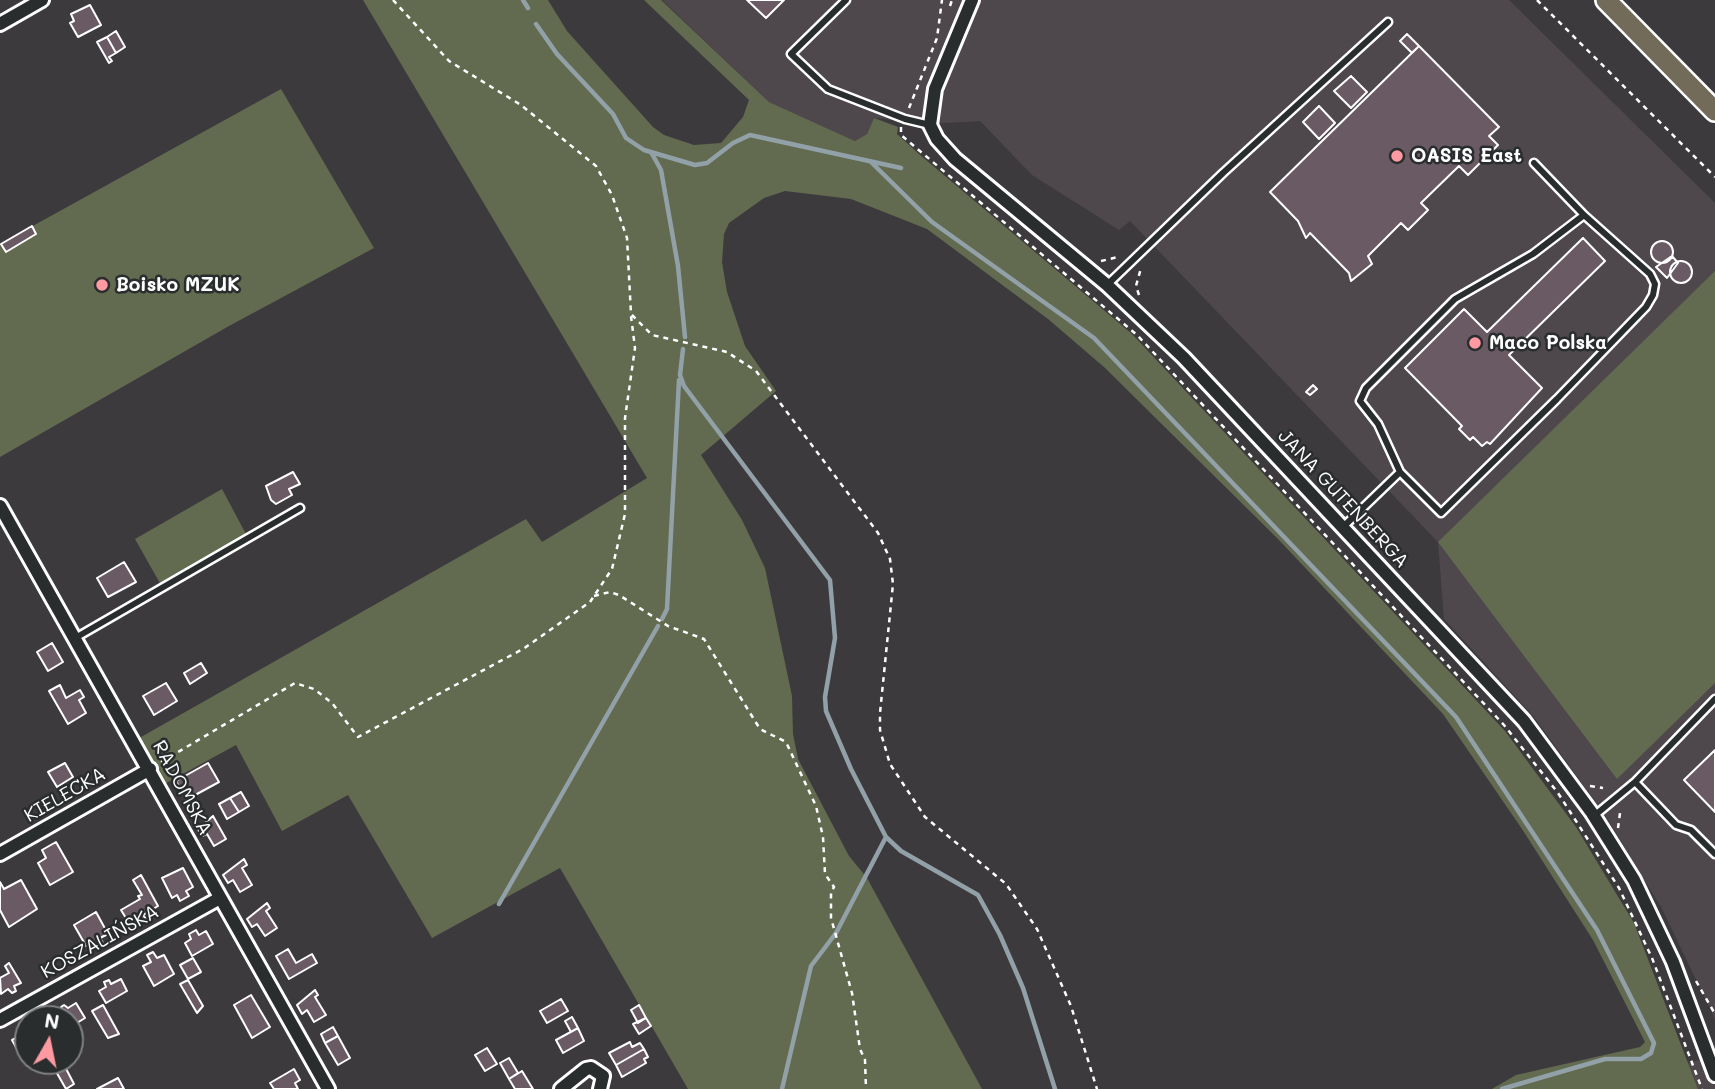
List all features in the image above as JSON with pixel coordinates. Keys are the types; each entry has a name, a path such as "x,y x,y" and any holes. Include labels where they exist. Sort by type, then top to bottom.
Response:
{"main road":[{"path":"1606,0 1715,111"}],"street":[{"path":"0,24 42,0"},
{"path":"930,125 935,89 972,0"},
{"name":"JANA GUTENBERGA","path":"930,125 937,139 955,159 1107,285 1184,358 1524,721 1594,816 1648,909 1710,1049 1715,1075"},
{"name":"RADOMSKA","path":"0,506 77,637 219,898 328,1089"},
{"name":"KIELECKA","path":"0,854 150,769"},
{"name":"KOSZALIŃSKA","path":"0,1020 219,898"},
{"path":"561,1089 591,1068 603,1076 600,1089"}],"lane":[{"path":"846,0 790,54 828,89 905,119 930,125"},
{"path":"1107,285 1223,173 1388,22"},
{"path":"1534,163 1584,215 1650,274 1655,284 1646,307 1441,513 1400,472 1378,424 1360,401 1366,388 1455,299 1533,254 1584,215"},
{"path":"1342,528 1400,472"},
{"path":"77,637 300,508"},
{"path":"1594,816 1634,782 1715,699"},
{"path":"1634,782 1675,825 1691,830 1715,854"}],"path":[{"path":"150,769 295,683 314,690 332,704 358,737 523,649 594,596 612,569 625,514 625,418 635,348 627,238 612,195 596,166 521,105 449,61 393,0"},
{"path":"942,0 937,38 901,135 1137,335 1504,725 1558,793 1619,888 1652,958 1702,1089"},
{"path":"950,6 952,0"},
{"path":"1537,0 1715,177"},
{"path":"1140,298 1136,286 1145,263"},
{"path":"631,314 652,335 727,352 756,371 878,533 890,559 894,584 880,713 880,730 890,764 925,817 1006,884 1037,929 1080,1030 1097,1089"},
{"path":"594,596 610,592 619,595 668,626 704,639 760,729 786,742 816,806 823,837 825,874 834,887 831,892 831,918 852,993 860,1049 865,1060 866,1089"},
{"path":"1701,991 1715,1014"}],"shaded area":[{"path":"662,0 1509,0 1715,203 1715,1019 1661,907 1605,815 1534,717 1444,619 1438,542 1130,221 1119,230 1032,175 980,121 926,124 874,118 867,134 855,141 769,102"},
{"path":"1715,1056 1715,1089 1698,1089 1688,1063"}],"green space":[{"path":"363,0 548,0 567,31 653,127 664,135 694,145 721,143 743,117 749,100 644,0 661,0 769,102 855,141 867,134 874,118 898,127 897,134 919,154 1132,334 1505,731 1576,827 1634,923 1698,1089 1492,1089 1516,1075 1640,1047 1645,1042 1593,940 1522,829 1443,714 1278,539 1104,367 1048,319 927,229 851,199 785,191 764,198 729,223 724,234 722,262 727,292 745,346 776,391 701,455 742,520 765,568 792,696 793,734 798,759 849,856 867,878 982,1089 688,1089 560,868 432,938 348,795 282,831 236,745 159,787 134,741 526,519 542,542 647,478"},
{"path":"281,89 374,248 229,326 0,457 0,244"},
{"path":"1715,271 1715,683 1617,779 1438,542"},
{"path":"222,489 247,536 161,585 135,539"}],"building":[{"path":"747,0 784,0 766,18"},
{"path":"90,5 101,25 78,37 70,23 74,21 71,14"},
{"path":"116,31 125,47 116,53 107,37"},
{"path":"1407,34 1419,46 1412,53 1400,41"},
{"path":"107,37 116,53 109,57 112,61 109,63 97,42"},
{"name":"OASIS East","path":"1419,46 1499,127 1489,136 1498,145 1468,175 1459,166 1421,203 1428,210 1408,230 1401,223 1368,256 1372,264 1351,281 1349,273 1310,233 1306,238 1298,221 1270,192"},
{"path":"1351,76 1367,92 1351,108 1334,91"},
{"path":"1319,106 1335,123 1319,139 1303,122"},
{"path":"32,226 36,234 6,252 1,244"},
{"name":"Maco Polska","path":"1583,238 1605,261 1509,355 1542,388 1490,444 1487,442 1482,446 1473,437 1470,440 1459,429 1462,426 1405,368 1464,309 1487,332"},
{"path":"1662,241 1672,248 1673,252 1666,262 1662,263 1652,256 1651,252 1658,242"},
{"path":"1672,256 1678,263 1667,278 1656,267"},
{"path":"1681,261 1691,268 1692,272 1685,282 1681,283 1671,276 1670,272 1677,262"},
{"path":"1313,385 1317,389 1310,395 1306,392"},
{"path":"293,472 300,484 289,489 292,495 276,504 271,500 266,486"},
{"path":"124,562 136,582 108,597 97,578"},
{"path":"52,643 63,662 48,671 37,652"},
{"path":"201,663 207,673 190,684 184,673"},
{"path":"166,683 177,701 154,715 143,696"},
{"path":"60,685 66,698 80,690 84,697 79,700 86,713 68,724 49,691"},
{"path":"1715,750 1715,812 1684,780"},
{"path":"65,763 73,777 57,787 48,772"},
{"path":"208,763 219,782 186,800 176,781"},
{"path":"241,792 249,806 239,812 230,798"},
{"path":"230,798 239,812 227,819 219,804"},
{"path":"213,816 226,839 214,846 207,834 202,836 198,829"},
{"path":"56,842 73,872 50,885 38,863 46,858 42,850"},
{"path":"244,859 247,865 242,868 252,885 240,892 233,880 228,883 223,875"},
{"path":"183,868 193,887 186,891 189,896 180,901 177,895 172,898 162,878"},
{"path":"141,875 158,906 143,915 146,919 139,924 136,919 129,923 121,910 140,899 138,896 142,895 133,880"},
{"path":"21,880 37,909 9,927 0,910 0,882 4,889"},
{"path":"267,903 270,908 266,911 277,928 265,936 257,924 252,927 247,919"},
{"path":"96,912 108,934 100,938 103,943 96,948 93,942 86,946 74,925"},
{"path":"196,930 199,935 206,931 213,944 192,956 185,943 191,939 189,934"},
{"path":"288,949 296,963 312,954 317,963 289,979 276,956"},
{"path":"153,952 157,958 164,955 174,974 154,986 143,966 151,962 147,955"},
{"path":"193,958 201,972 188,979 180,965"},
{"path":"9,963 21,983 14,986 16,991 12,993 8,989 1,994 0,978 9,973 5,966"},
{"path":"121,979 127,991 106,1003 99,991 106,987 104,982 109,980 111,984"},
{"path":"188,980 203,1006 197,1013 180,984"},
{"path":"315,990 318,995 315,997 326,1015 314,1022 307,1010 302,1014 297,1005"},
{"path":"251,995 270,1027 252,1038 234,1005"},
{"path":"561,999 568,1011 547,1023 540,1011"},
{"path":"103,1005 119,1034 108,1038 92,1011"},
{"path":"639,1005 646,1018 638,1023 631,1010"},
{"path":"572,1017 578,1028 571,1032 565,1021"},
{"path":"646,1018 651,1026 639,1034 633,1024"},
{"path":"333,1027 338,1036 325,1043 321,1034"},
{"path":"578,1028 584,1041 563,1053 556,1040"},
{"path":"338,1036 350,1058 338,1065 325,1043"},
{"path":"630,1042 632,1047 640,1043 644,1049 616,1065 609,1053"},
{"path":"487,1048 497,1064 485,1071 475,1055"},
{"path":"644,1049 648,1057 644,1059 646,1063 622,1077 616,1065"},
{"path":"509,1058 518,1073 509,1079 500,1063"},
{"path":"294,1069 300,1080 295,1083 298,1089 274,1089 270,1083"},
{"path":"522,1071 533,1089 515,1089 509,1079"},
{"path":"58,1075 69,1075 74,1084 66,1089"},
{"path":"118,1078 124,1089 97,1089"}],"waterway":[{"path":"523,0 528,8"},
{"path":"536,24 557,54 613,114 626,138 644,150 695,165 707,163 733,143 750,135 901,168"},
{"path":"651,152 661,170 678,266 685,337"},
{"path":"871,162 932,222 1094,338 1456,717 1597,930 1654,1043 1651,1053 1641,1059 1605,1059 1502,1089"},
{"path":"683,349 680,375 684,386 830,580 835,638 825,697 826,711 851,769 886,837 836,933 811,966 782,1089"},
{"path":"662,619 667,609 679,380"},
{"path":"499,904 658,626"},
{"path":"886,837 901,851 978,895 1000,935 1023,988 1055,1089"}],"place":[{"name":"OASIS East","path":"1397,156"},
{"name":"Boisko MZUK","path":"102,285"},
{"name":"Maco Polska","path":"1475,343"}]}
